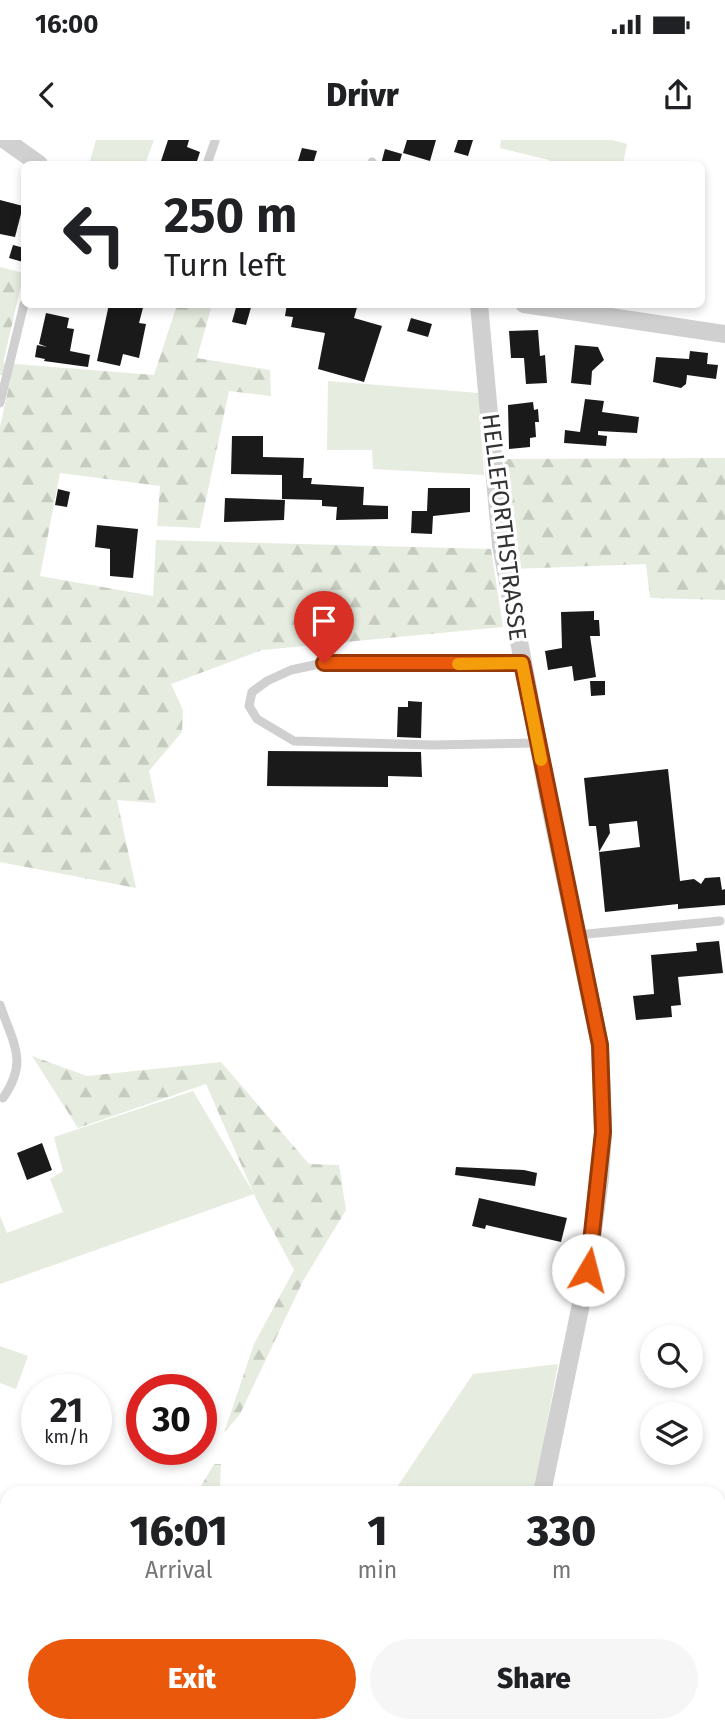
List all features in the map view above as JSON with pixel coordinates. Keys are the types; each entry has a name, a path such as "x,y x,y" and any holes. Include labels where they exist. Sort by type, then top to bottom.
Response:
{"street":[{"path":"5,140 35,161"},
{"name":"HELLEFORTHSTRASSE","path":"479,308 501,545 537,743 600,1045 602,1155 587,1275 543,1486"},
{"path":"551,308 725,334"}],"lane":[{"path":"208,161 215,141"},
{"path":"0,403 23,308"},
{"path":"522,663 324,663 291,670 267,681 252,692 249,706 257,719 294,741 433,745 537,743"},
{"path":"577,934 720,921"},
{"path":"0,1004 19,1061 16,1080 3,1098"}],"green space":[{"path":"96,140 154,140 146,161 90,161"},
{"path":"501,140 612,140 627,144 624,161 549,161 500,148"},
{"path":"0,267 21,272 21,286 3,363 154,375 176,308 211,308 197,358 270,370 271,396 229,391 200,528 157,526 160,486 60,473 40,576 153,596 156,540 491,549 503,627 262,650 171,684 183,710 182,732 149,771 156,803 117,800 136,888 0,862 0,427 11,377 0,375"},
{"path":"328,381 479,393 484,475 373,469 372,450 327,450"},
{"path":"725,458 725,600 650,598 646,564 513,569 504,459"},
{"path":"32,1056 87,1076 221,1062 309,1164 339,1165 346,1210 303,1281 240,1414 224,1433 254,1344 294,1270 257,1201 206,1084 78,1128"},
{"path":"193,1091 254,1194 0,1284 0,1216 7,1233 63,1212 50,1179 63,1171 54,1137"},
{"path":"0,1346 28,1356 16,1389 0,1383"},
{"path":"558,1364 535,1486 398,1486 473,1374"},
{"path":"217,1464 221,1464 220,1486 201,1486 213,1465"}],"building":[{"path":"168,140 189,140 187,147 200,152 197,161 161,161"},
{"path":"407,140 436,140 430,161 403,153"},
{"path":"458,140 473,140 468,156 454,152"},
{"path":"302,148 317,151 314,161 298,161"},
{"path":"385,149 402,154 400,161 382,161"},
{"path":"0,200 21,205 15,237 0,234"},
{"path":"13,245 21,247 21,261 9,258"},
{"path":"108,308 143,308 139,323 146,324 139,358 123,354 120,366 97,361"},
{"path":"236,308 251,308 246,325 232,322"},
{"path":"286,308 357,308 354,318 382,326 364,382 318,369 325,333 291,327 293,317 285,316"},
{"path":"46,313 69,318 67,328 74,329 70,351 90,355 88,367 44,361 45,359 35,357 37,345 47,347 39,344"},
{"path":"411,318 432,324 428,337 407,331"},
{"path":"538,330 540,356 545,355 547,383 526,384 524,358 511,358 509,331"},
{"path":"575,345 598,347 604,360 592,371 591,385 571,383"},
{"path":"690,351 708,353 707,364 718,365 716,379 687,375 686,384 681,388 653,382 656,357 689,359"},
{"path":"585,399 604,401 602,412 639,417 637,433 598,431 598,435 607,436 606,446 564,443 565,430 580,432"},
{"path":"533,402 534,410 538,409 536,437 530,438 530,447 509,449 508,405"},
{"path":"232,436 263,436 263,457 304,458 303,478 312,478 311,484 364,487 363,505 388,506 388,519 336,520 337,507 322,506 322,500 282,499 282,475 231,474"},
{"path":"428,488 470,488 470,512 433,516 432,534 411,533 412,511 427,511"},
{"path":"58,489 70,492 67,507 55,505"},
{"path":"225,498 285,500 284,520 224,522"},
{"path":"97,525 138,529 133,578 110,576 110,549 95,547"},
{"path":"594,611 594,620 599,620 600,636 590,636 596,677 574,681 572,666 548,670 545,651 562,648 561,612"},
{"path":"590,681 605,681 605,695 591,696"},
{"path":"408,701 422,702 421,738 397,737 398,707 408,707"},
{"path":"268,751 421,752 422,777 388,776 388,787 267,786"},
{"path":"668,769 680,881 694,879 701,884 705,878 720,877 722,890 725,889 725,905 678,909 678,904 605,912 596,826 589,826 584,778","holes":["637,821 640,847 599,852 610,833 609,824"]},
{"path":"719,941 723,973 678,977 681,1005 671,1006 672,1017 636,1020 633,996 654,994 651,955 697,951 696,943"},
{"path":"42,1143 52,1170 27,1180 17,1153"},
{"path":"456,1167 537,1173 535,1186 455,1175"},
{"path":"479,1198 567,1218 561,1242 486,1225 485,1229 472,1226"}],"slow traffic":[{"path":"458,664 522,663 541,760"}],"route":[{"path":"324,663 522,663 600,1045 603,1132 588,1270"}]}
